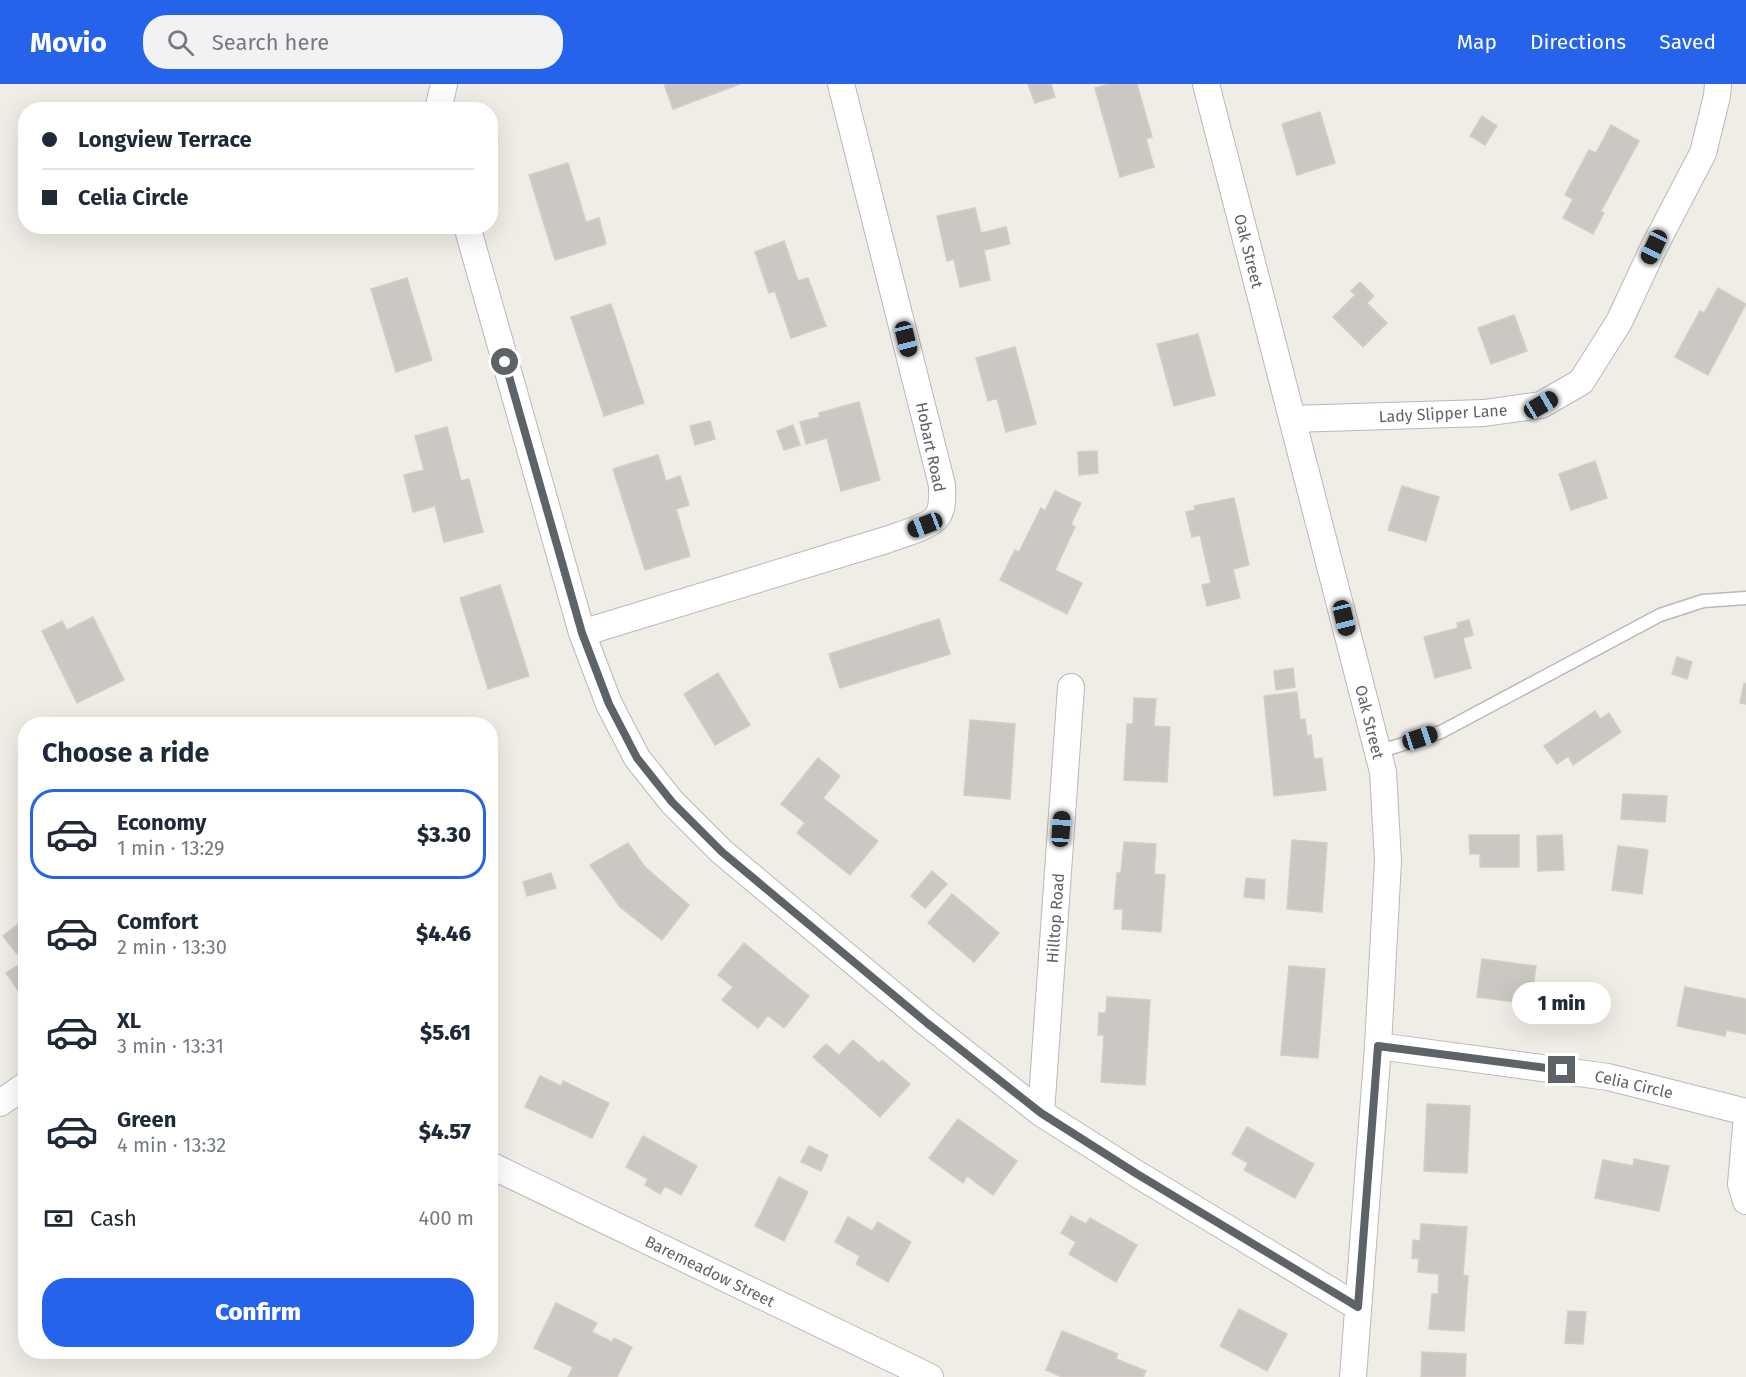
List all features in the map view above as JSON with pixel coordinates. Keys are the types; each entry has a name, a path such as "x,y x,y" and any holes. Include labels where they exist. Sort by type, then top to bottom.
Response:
{"street":[{"path":"440,102 444,84"},
{"name":"Hobart Road","path":"582,633 886,540 925,525 936,518 942,503 942,485 841,84"},
{"name":"Oak Street","path":"1206,84 1383,772 1388,861 1378,1046 1353,1377"},
{"name":"Lady Slipper Lane","path":"1292,418 1484,413 1541,405 1581,381 1619,322 1654,247 1703,153 1718,84"},
{"path":"469,234 582,633 609,704 637,758 672,802 722,852 927,1023 1041,1113 1137,1174 1358,1307"},
{"name":"Hilltop Road","path":"1041,1113 1071,687"},
{"name":"Celia Circle","path":"1378,1046 1608,1077 1746,1112"},
{"path":"0,1103 18,1091"},
{"path":"1746,1126 1741,1184 1746,1201"},
{"name":"Baremeadow Street","path":"498,1169 930,1377"}],"lane":[{"path":"1378,752 1441,732 1660,615 1702,601 1746,598"}],"building":[{"path":"664,84 740,84 673,109"},
{"path":"1028,84 1051,84 1055,97 1035,103"},
{"path":"1109,84 1137,84 1152,137 1146,139 1154,167 1120,177 1095,88"},
{"path":"1320,112 1335,163 1297,175 1282,124"},
{"path":"1482,116 1497,126 1485,145 1470,136"},
{"path":"1611,125 1639,141 1601,211 1604,213 1593,234 1563,218 1573,199 1565,195 1589,150 1596,153"},
{"path":"568,163 586,222 599,218 606,244 555,260 529,175"},
{"path":"975,208 981,233 1006,227 1010,244 984,250 990,280 960,287 954,259 947,261 937,216"},
{"path":"784,241 798,281 808,278 826,326 791,338 775,291 769,293 755,252"},
{"path":"407,278 432,360 396,372 371,289"},
{"path":"1360,282 1374,296 1367,303 1387,323 1363,347 1333,317 1355,295 1351,291"},
{"path":"1718,288 1746,304 1708,375 1675,357 1700,311 1704,313"},
{"path":"611,304 644,403 604,416 571,317"},
{"path":"1514,315 1527,351 1491,364 1478,328"},
{"path":"1198,334 1215,395 1174,406 1157,344"},
{"path":"1015,347 1036,424 1006,432 997,398 988,401 976,358"},
{"path":"859,402 880,480 841,491 827,438 806,444 800,422 820,417 819,413"},
{"path":"710,421 715,439 695,445 690,426"},
{"path":"793,425 800,445 784,450 777,431"},
{"path":"447,427 461,481 469,479 483,532 444,542 435,506 413,512 404,475 424,470 415,436"},
{"path":"1097,451 1098,473 1079,475 1078,452"},
{"path":"658,455 666,481 680,476 689,505 676,509 690,556 645,570 613,469"},
{"path":"1595,461 1607,498 1571,510 1559,474"},
{"path":"1402,486 1439,497 1426,541 1388,530"},
{"path":"1055,491 1081,503 1071,524 1075,527 1055,570 1082,583 1067,614 1000,580 1015,550 1019,552 1041,508 1045,511"},
{"path":"1234,498 1249,565 1233,569 1240,598 1207,606 1202,585 1211,583 1200,535 1192,537 1186,512 1195,510 1194,506"},
{"path":"500,585 529,676 488,689 460,598"},
{"path":"93,617 124,680 77,703 42,631 62,621 67,630"},
{"path":"939,619 950,654 840,688 829,654"},
{"path":"1469,620 1473,635 1463,638 1471,668 1435,678 1424,637 1458,628 1457,623"},
{"path":"1677,657 1692,662 1687,679 1672,674"},
{"path":"1293,668 1295,687 1276,690 1274,671"},
{"path":"718,673 750,725 715,745 684,694"},
{"path":"1744,683 1746,684 1746,704 1740,703"},
{"path":"1297,692 1300,720 1305,719 1307,736 1311,735 1314,759 1322,758 1326,790 1274,796 1264,696"},
{"path":"1134,698 1156,699 1154,726 1170,727 1167,782 1124,780 1127,724 1133,724"},
{"path":"1595,711 1600,719 1609,713 1621,732 1573,765 1568,756 1557,764 1544,746"},
{"path":"970,720 1015,724 1010,799 964,795"},
{"path":"818,758 840,776 823,798 878,841 850,875 797,833 805,823 781,804"},
{"path":"1623,794 1667,796 1665,822 1621,819"},
{"path":"1469,835 1519,835 1519,867 1480,867 1480,854 1470,854"},
{"path":"1562,835 1564,870 1538,871 1537,836"},
{"path":"1292,840 1327,843 1322,912 1287,909"},
{"path":"1124,842 1156,844 1154,874 1165,875 1161,932 1122,929 1123,909 1114,909 1117,873 1121,873"},
{"path":"628,843 645,867 689,905 662,940 620,907 590,865"},
{"path":"1618,846 1648,850 1642,894 1612,890"},
{"path":"932,871 947,884 925,908 911,896"},
{"path":"551,873 556,888 527,896 523,882"},
{"path":"1246,878 1265,880 1264,899 1244,897"},
{"path":"952,894 999,933 974,962 928,923"},
{"path":"18,924 18,953 17,954 3,936"},
{"path":"744,943 809,996 784,1028 768,1015 758,1028 722,1000 733,987 718,975"},
{"path":"1482,959 1536,966 1531,1004 1477,997"},
{"path":"18,965 18,990 6,973"},
{"path":"1289,966 1325,969 1318,1058 1281,1055"},
{"path":"1685,987 1746,999 1746,1034 1726,1030 1725,1036 1677,1026"},
{"path":"1107,997 1150,1000 1145,1085 1101,1082 1104,1035 1098,1035 1099,1013 1106,1013"},
{"path":"853,1040 879,1063 882,1060 910,1084 880,1117 813,1057 826,1044 839,1055"},
{"path":"540,1076 561,1086 563,1081 609,1103 592,1138 525,1107"},
{"path":"1427,1104 1470,1106 1467,1173 1424,1171"},
{"path":"958,1119 1017,1161 993,1195 967,1176 963,1183 929,1158"},
{"path":"1247,1127 1314,1164 1295,1198 1244,1170 1248,1163 1232,1154"},
{"path":"643,1136 697,1166 681,1195 665,1186 660,1194 645,1185 648,1179 626,1167"},
{"path":"809,1146 828,1155 821,1171 801,1162"},
{"path":"1634,1159 1669,1166 1659,1211 1595,1198 1603,1160 1633,1166"},
{"path":"779,1177 808,1192 784,1241 755,1226"},
{"path":"1071,1216 1086,1224 1090,1218 1137,1245 1116,1282 1069,1254 1076,1242 1061,1233"},
{"path":"848,1217 872,1231 878,1222 911,1242 888,1282 856,1264 860,1256 835,1242"},
{"path":"1421,1224 1467,1227 1463,1275 1468,1276 1464,1331 1429,1329 1432,1294 1438,1294 1439,1274 1418,1272 1419,1259 1412,1258 1413,1240 1420,1241"},
{"path":"556,1303 597,1323 592,1332 612,1342 614,1338 632,1347 617,1377 568,1377 573,1367 534,1348"},
{"path":"1239,1309 1287,1334 1267,1371 1220,1346"},
{"path":"1568,1311 1586,1312 1583,1344 1565,1343"},
{"path":"1062,1331 1118,1354 1116,1359 1146,1371 1143,1377 1062,1377 1046,1370"},
{"path":"1422,1352 1466,1354 1465,1377 1421,1377"}],"route":[{"path":"505,362 582,633 609,704 637,758 672,802 722,852 927,1023 1041,1113 1137,1174 1358,1307 1378,1046 1562,1070"}]}
